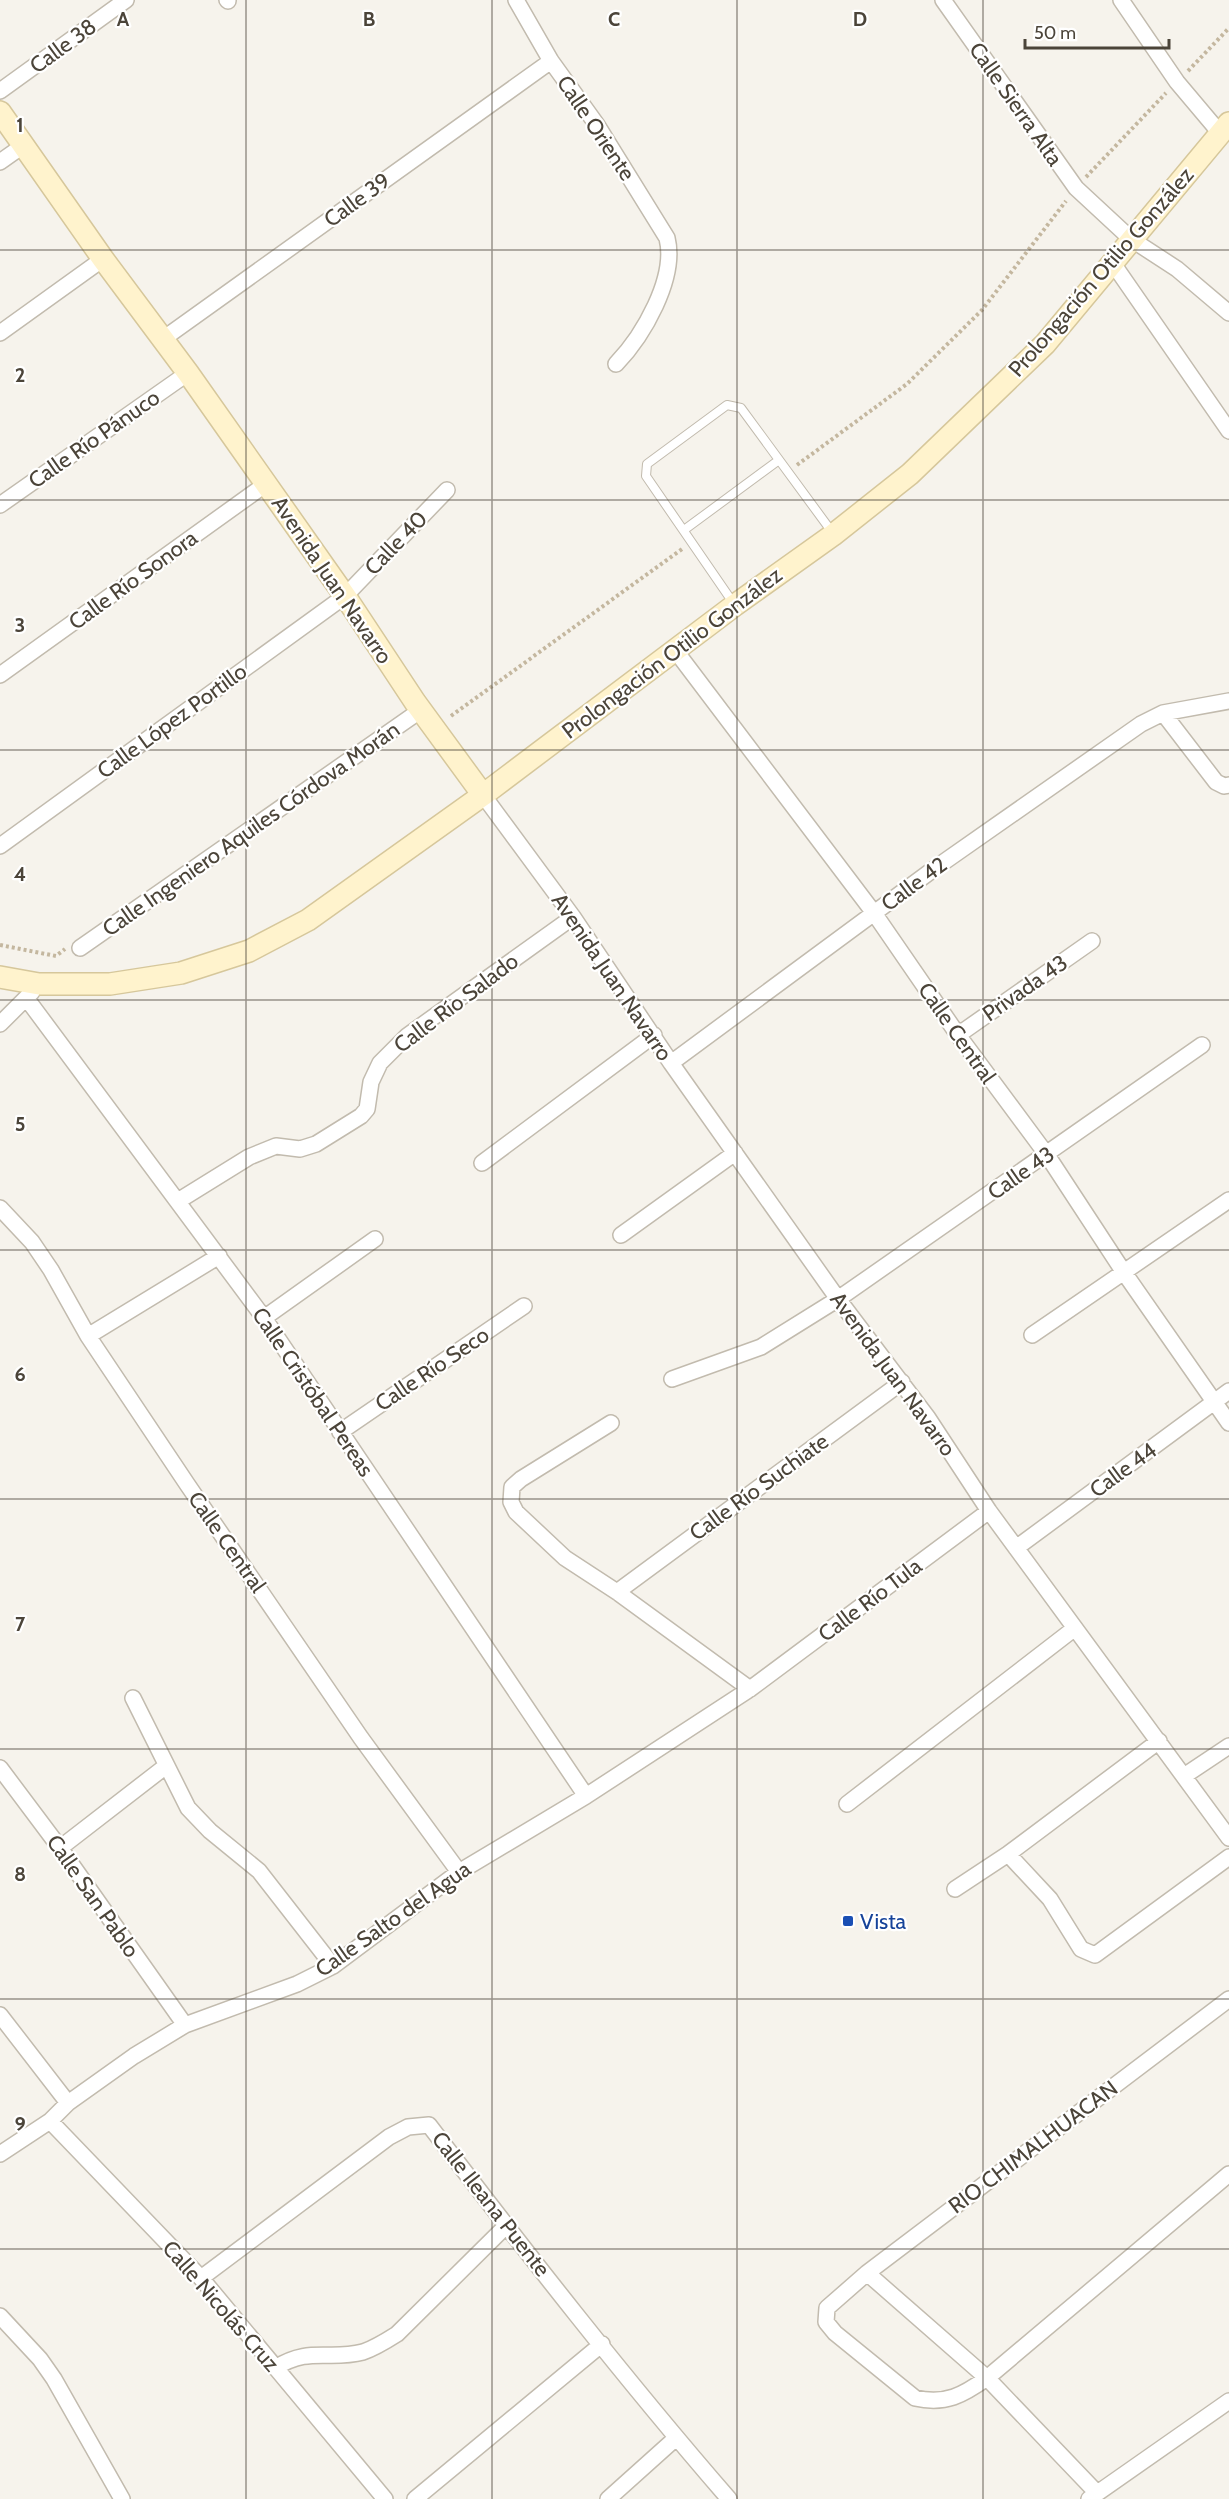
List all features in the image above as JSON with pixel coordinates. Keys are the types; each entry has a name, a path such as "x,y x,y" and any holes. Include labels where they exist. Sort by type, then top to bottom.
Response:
{"main road":[{"name":"Avenida Juan Navarro","path":"0,112 103,259 188,373 345,596 418,706 483,795"},
{"name":"Prolongación Otilio González","path":"0,977 33,991 110,984 181,973 249,951 308,920 483,795 735,605 833,535 910,474 1045,344 1225,128"}],"street":[{"name":"Calle 38","path":"0,91 126,0"},
{"name":"Calle Oriente","path":"516,0 551,61 597,125 663,228 670,257 646,326 630,350 616,364"},
{"name":"Calle Sierra Alta","path":"943,0 1076,188 1131,239 1177,269 1229,313"},
{"path":"1122,0 1177,82 1225,128"},
{"name":"Calle 39","path":"163,339 551,61"},
{"path":"0,162 24,145"},
{"path":"0,333 103,259"},
{"path":"1112,262 1229,431"},
{"name":"Calle Río Pánuco","path":"0,505 188,373"},
{"name":"Calle Río Sonora","path":"0,675 266,484"},
{"name":"Calle 40","path":"345,596 447,490"},
{"name":"Calle López Portillo","path":"0,846 345,596"},
{"name":"Calle Central","path":"675,650 874,913 958,1035 1047,1155 1123,1272 1229,1423"},
{"path":"1229,701 1163,713 1216,782 1224,786 1229,785"},
{"name":"Calle Ingeniero Aquiles Córdova Morán","path":"77,945 418,706"},
{"name":"Calle 42","path":"671,1063 874,913 1119,739 1163,713"},
{"name":"Avenida Juan Navarro","path":"483,795 573,916 671,1063 838,1299 902,1382 989,1511 1229,1838"},
{"name":"Calle Río Salado","path":"178,1201 249,1157 276,1146 300,1149 316,1144 361,1116 367,1109 371,1082 384,1056 406,1036 573,916"},
{"name":"Privada 43","path":"958,1035 1092,941"},
{"path":"0,1024 33,991"},
{"name":"Calle Cristóbal Pereas","path":"33,991 178,1201 264,1318 586,1796"},
{"path":"482,1163 654,1035"},
{"name":"Calle 43","path":"672,1379 760,1347 838,1299 1202,1045"},
{"path":"621,1235 735,1153"},
{"path":"1032,1335 1229,1200"},
{"name":"Calle Central","path":"0,1208 32,1242 51,1270 88,1336 355,1728 459,1872"},
{"path":"264,1318 375,1239"},
{"path":"88,1336 219,1256"},
{"name":"Calle Río Seco","path":"340,1432 524,1306"},
{"name":"Calle Río Suchiate","path":"617,1592 902,1382"},
{"name":"Calle 44","path":"1016,1548 1229,1391"},
{"path":"611,1423 521,1479 512,1487 510,1496 516,1512 565,1558 617,1592 750,1689"},
{"name":"Calle Río Tula","path":"750,1689 989,1511"},
{"path":"847,1804 1076,1628"},
{"name":"Calle Salto del Agua","path":"0,2154 50,2121 68,2103 134,2056 185,2025 297,1984 333,1966 459,1872 586,1796 750,1689"},
{"path":"133,1698 181,1798 194,1816 258,1871 333,1966"},
{"path":"955,1889 1008,1854 1159,1741"},
{"path":"1184,1776 1229,1746"},
{"path":"60,1848 166,1766"},
{"name":"Calle San Pablo","path":"0,1768 60,1848 185,2025"},
{"path":"1008,1854 1050,1899 1081,1949 1095,1955 1229,1857"},
{"name":"RIO CHIMALHUACAN","path":"987,2378 956,2398 931,2402 915,2398 829,2326 826,2311 839,2296 867,2273 1229,1999"},
{"path":"0,2015 68,2103"},
{"name":"Calle Nicolás Cruz","path":"50,2121 201,2278 385,2499"},
{"name":"Calle Ileana Puente","path":"201,2278 380,2143 402,2130 416,2125 429,2125 506,2226 676,2438 729,2499"},
{"path":"987,2378 1229,2174"},
{"path":"275,2368 298,2356 352,2354 376,2347 397,2334 506,2226"},
{"path":"867,2273 987,2378 1093,2496 1229,2401"},
{"path":"0,2316 40,2359 54,2379 122,2499"},
{"path":"415,2499 602,2344"},
{"path":"608,2499 676,2438"}],"lane":[{"path":"735,605 646,476 647,464 727,405 741,408 833,535"},
{"path":"684,530 779,459"}],"path":[{"path":"788,471 907,384 982,310 1076,188 1229,28"},
{"path":"418,706 452,717 692,542"},
{"path":"0,945 56,956 77,945"}],"place":[{"name":"Vista","path":"848,1921"}]}
